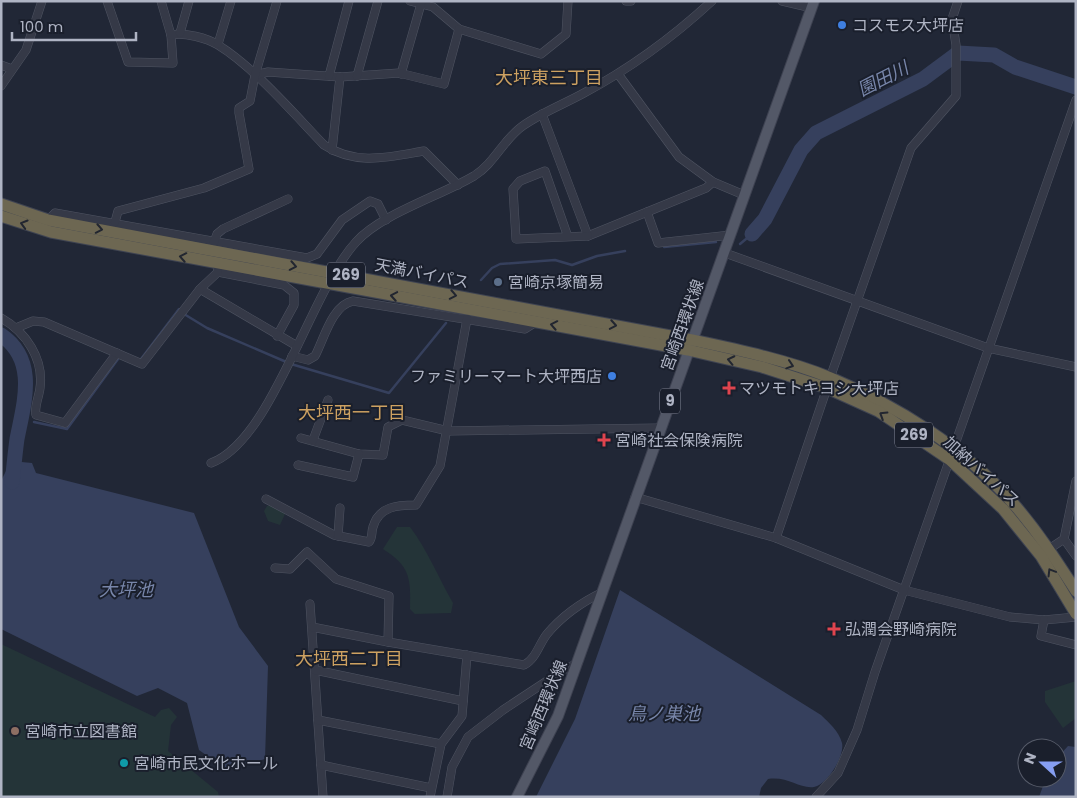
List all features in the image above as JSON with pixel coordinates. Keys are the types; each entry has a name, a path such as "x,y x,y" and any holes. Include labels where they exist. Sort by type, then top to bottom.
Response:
{"highway":[{"name":"天満バイパス","path":"1,204 48,220 334,273 690,345"},
{"name":"天満バイパス","path":"1,216 51,232 217,267 327,284 536,322 690,345"},
{"name":"加納バイパス","path":"690,345 766,357 884,404 954,448 1011,501 1049,549 1076,591"},
{"name":"加納バイパス","path":"829,383 878,411 950,460 1003,509 1041,556 1076,615"}],"main road":[{"name":"宮崎西環状線","path":"517,797 558,716 578,663 635,497 725,253 813,4"}],"street":[{"path":"1,86 26,50 42,1"},
{"path":"107,1 128,62 173,63 171,35 161,1"},
{"path":"180,33 189,1"},
{"path":"218,44 231,1"},
{"path":"115,222 118,210 204,188 249,169 239,108 250,102 255,75 277,1"},
{"path":"329,76 350,1"},
{"path":"357,76 378,1"},
{"path":"410,1 433,7 459,29 541,54 566,34 568,1"},
{"path":"626,1 631,1"},
{"path":"211,463 227,455 254,425 290,360 327,284 356,241 386,220 477,174 492,160 518,128 618,74 660,46 712,1"},
{"path":"782,1 813,4"},
{"path":"776,538 911,148 956,96 956,45 952,19 958,1"},
{"path":"401,74 421,4"},
{"path":"255,75 268,72 340,77 401,74 444,84 459,29"},
{"path":"171,35 180,33 218,44 255,75 332,150 347,157 363,159 380,159 424,151 458,185"},
{"path":"1,66 12,70"},
{"path":"618,74 668,145 679,157 714,182 744,195"},
{"path":"332,150 340,77"},
{"path":"816,797 838,773 858,730 875,672 1076,100"},
{"path":"542,114 588,236"},
{"path":"568,237 546,171 520,182 513,189 516,239 568,237 588,236 706,188 714,182"},
{"path":"214,242 217,234 223,229 288,199"},
{"path":"48,220 55,212 307,258 317,254 342,220 370,201 378,204 386,220"},
{"path":"647,212 658,243 731,235"},
{"path":"725,253 988,348 1076,367"},
{"path":"16,328 32,321 44,322 142,364 217,267 284,285 294,293 294,305 277,336"},
{"path":"200,289 277,336 297,346"},
{"path":"290,360 308,360 315,356 339,308 346,302 353,301 525,330 536,322"},
{"path":"1,318 16,328 30,345 39,362 41,382 36,415 65,424 117,353"},
{"path":"266,499 338,536 369,542 372,538 373,527 386,509 397,505 416,505 440,466 448,431 451,401 467,319"},
{"path":"313,440 328,400"},
{"path":"301,438 359,454 383,455 388,427 402,420 448,431 660,428"},
{"path":"298,465 353,477 359,454"},
{"path":"1049,549 1064,539 1076,480"},
{"path":"635,497 776,538 904,590 1010,617 1044,620 1076,615"},
{"path":"338,536 340,508"},
{"path":"1064,539 1076,556"},
{"path":"275,568 290,569 307,552 336,579 389,596 388,642"},
{"path":"312,627 524,665 531,662 547,634 563,617 588,599 603,592"},
{"path":"310,604 323,797"},
{"path":"1044,620 1041,636 1076,645"},
{"path":"321,764 430,792 441,744 462,716 467,655"},
{"path":"446,797 452,767 468,737 503,710 578,663"},
{"path":"315,670 463,701"},
{"path":"318,720 441,744"}],"shaded area":[{"path":"271,505 286,512 280,525 268,521 264,511 267,506"},
{"path":"397,527 410,527 428,555 453,603 451,613 415,614 410,609 409,581 404,567 383,549"},
{"path":"1,644 155,717 161,710 169,708 177,717 171,725 168,751 218,792 219,797 1,797"},
{"path":"1076,681 1076,718 1063,728 1045,702 1045,691"}],"water":[{"name":"大坪池","path":"11,461 32,463 36,473 194,513 239,627 268,666 265,759 227,770 199,750 187,703 158,688 137,696 1,629 1,481"},
{"name":"鳥ノ巣池","path":"620,590 821,715 836,731 842,743 841,755 829,776 814,787 803,786 782,779 768,779 761,788 759,797 536,797 575,719"},
{"path":"1067,747 1076,747 1076,797 1039,797 1042,788 1067,788"}],"waterway":[{"name":"園田川","path":"752,234 765,219 801,150 816,133 923,79 958,53 994,55 1015,67 1076,87"},
{"path":"740,244 752,234"},
{"path":"664,247 716,242"},
{"path":"481,280 492,268 500,264 555,260 572,265 597,256 625,251"},
{"path":"141,359 179,309"},
{"path":"184,314 207,328 291,364 389,393 446,323"},
{"path":"1,335 13,345 24,369 25,397 17,439 12,482"},
{"path":"34,422 67,429 118,359"}],"place":[{"name":"コスモス大坪店","path":"842,25"},
{"name":"宮崎京塚簡易","path":"498,282"},
{"name":"ファミリーマート大坪西店","path":"612,376"},
{"name":"マツモトキヨシ大坪店","path":"729,388"},
{"name":"宮崎社会保険病院","path":"604,440"},
{"name":"弘潤会野崎病院","path":"834,629"},
{"name":"宮崎市立図書館","path":"15,731"},
{"name":"宮崎市民文化ホール","path":"124,763"}],"district":[{"name":"大坪東三丁目","path":"549,78"},
{"name":"大坪西一丁目","path":"352,413"},
{"name":"大坪西二丁目","path":"349,659"}]}
